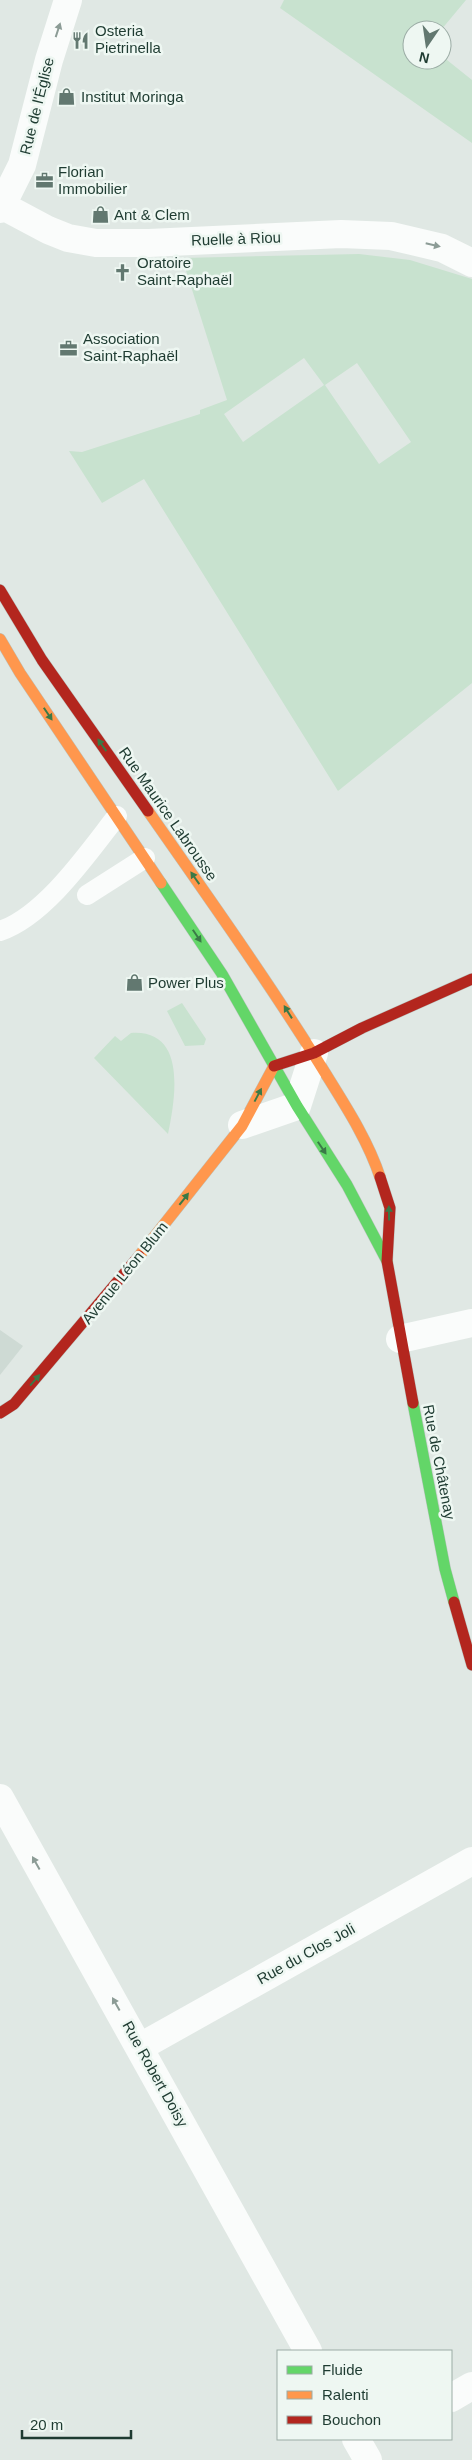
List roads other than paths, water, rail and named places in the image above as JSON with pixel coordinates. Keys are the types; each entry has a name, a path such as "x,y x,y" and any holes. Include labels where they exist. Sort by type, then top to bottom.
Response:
{"main road":[{"name":"Rue Maurice Labrousse","path":"0,590 42,660 276,994 314,1053"},
{"path":"0,639 20,673 222,974 274,1066 314,1053 362,1028 472,979"},
{"name":"Rue de Châtenay","path":"314,1053 376,1164 390,1208 387,1261 400,1339 445,1569 472,1665"},
{"name":"Rue de Châtenay","path":"274,1066 347,1185 387,1261"},
{"name":"Avenue Léon Blum","path":"0,1413 14,1404 111,1292 242,1125 274,1066"}],"street":[{"name":"Rue de l'Église","path":"1,207 22,165 49,60 68,0"},
{"name":"Ruelle à Riou","path":"1,207 68,238 96,242 149,242 341,234 391,236 442,248 472,263"},
{"path":"242,1125 297,1106 314,1053"},
{"path":"400,1339 472,1323"},
{"name":"Rue Robert Doisy","path":"0,1798 307,2350"},
{"name":"Rue du Clos Joli","path":"140,2047 472,1861"},
{"path":"452,2397 472,2386"}],"lane":[{"path":"0,931 17,924 68,878 117,816"},
{"path":"87,895 145,858"}],"place":[{"name":"Osteria Pietrinella","path":"81,40"},
{"name":"Institut Moringa","path":"67,97"},
{"name":"Florian Immobilier","path":"44,181"},
{"name":"Ant & Clem","path":"100,215"},
{"name":"Oratoire Saint-Raphaël","path":"123,272"},
{"name":"Association Saint-Raphaël","path":"69,348"},
{"name":"Power Plus","path":"134,983"}]}
